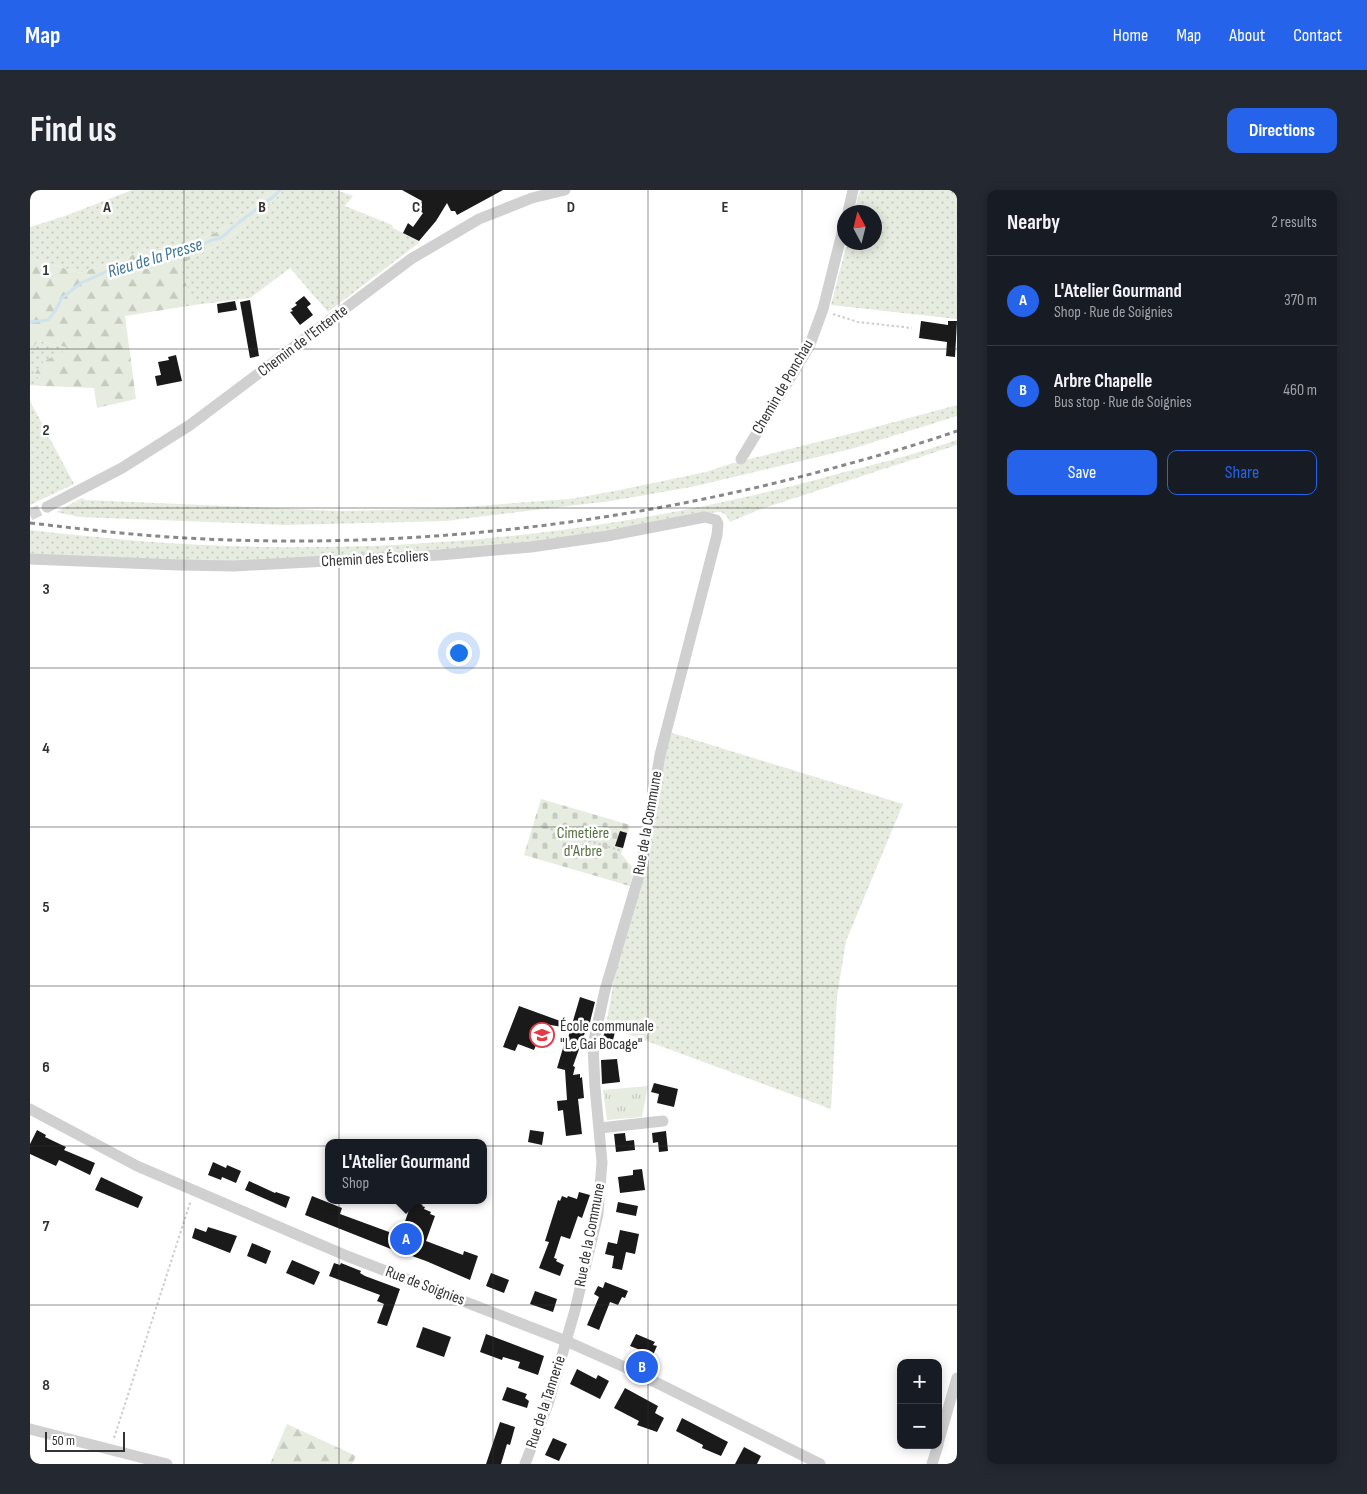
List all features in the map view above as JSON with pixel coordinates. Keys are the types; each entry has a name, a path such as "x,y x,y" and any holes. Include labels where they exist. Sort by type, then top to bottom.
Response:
{"street":[{"name":"Chemin de l'Entente","path":"47,507 122,468 190,425 411,259 479,219 532,198 565,190"},
{"path":"850,205 853,190"},
{"name":"Chemin de Ponchau","path":"741,459 809,347 824,309 838,250"},
{"name":"Chemin des Écoliers","path":"30,559 179,566 364,560 531,547 608,536 705,517 716,520"},
{"name":"Rue de la Commune","path":"566,1340 600,1203 602,1162 593,1045 606,990 642,865 660,755 717,536 718,524 716,520"},
{"name":"Rue de Soignies","path":"30,1109 137,1166 194,1191 347,1256 566,1340 651,1379 729,1420 820,1464"},
{"path":"600,1128 663,1121"},
{"name":"Rue de la Tannerie","path":"525,1464 548,1404 566,1340"},
{"path":"942,1430 957,1378"},
{"path":"30,1429 167,1464"},
{"path":"932,1464 936,1449"}],"path":[{"path":"833,314 858,322 912,328"},
{"path":"541,826 622,851"},
{"path":"110,1450 194,1191"}],"green space":[{"path":"132,190 270,190 266,197 219,231 186,245 143,251 80,273 33,259 30,260 30,227 65,216"},
{"path":"270,190 283,190 269,206 225,241 179,265 194,305 125,316 136,399 97,408 94,388 43,386 35,373 44,361 71,348 38,341 30,351 30,260 33,259 80,273 143,251 186,245 219,231 266,197"},
{"path":"283,190 336,190 353,196 345,206 392,225 393,228 420,242 328,312 290,268 250,298 194,305 179,265 225,241 269,206"},
{"path":"860,190 957,190 957,319 831,305 845,250 882,250 882,205 856,205"},
{"path":"38,341 71,348 35,373 43,386 30,385 30,351"},
{"path":"30,401 74,484 30,505"},
{"path":"957,405 957,416 851,449 691,487 611,501 446,521 286,525 79,517 56,512 82,498 85,500 341,511 449,508 570,499 706,472 730,464"},
{"path":"957,440 957,445 758,510 730,522 726,515 721,512 696,514 526,545 279,560 182,562 30,555 30,530 147,542 265,547 408,544 550,531 691,509 761,494 894,459"},
{"path":"666,731 903,804 846,941 837,997 831,1109 606,1026 621,938"},
{"name":"Cimetière d'Arbre","path":"541,799 630,825 621,854 634,869 630,886 524,855"},
{"path":"648,1086 642,1117 607,1120 603,1090"},
{"path":"287,1424 356,1456 352,1464 270,1464"}],"building":[{"path":"402,190 503,190 457,215 455,211 451,211 447,203 436,221 419,241 403,233 408,223 413,227 423,213 417,209 422,201"},
{"path":"304,296 311,304 307,307 313,315 300,325 290,312 297,305 295,303"},
{"path":"250,300 259,356 250,358 240,302"},
{"path":"235,301 237,310 218,313 217,304"},
{"path":"921,321 948,325 948,321 957,321 955,357 946,356 947,342 919,338"},
{"path":"176,355 182,381 157,386 155,376 161,375 158,362 169,360 168,357"},
{"path":"620,831 627,833 623,848 615,846"},
{"path":"580,997 595,1002 588,1030 586,1030 573,1066 575,1067 573,1075 580,1074 580,1078 582,1077 584,1098 578,1099 582,1134 566,1136 563,1110 558,1111 557,1101 567,1100 565,1070 557,1068"},
{"path":"519,1006 563,1022 562,1027 545,1024 534,1050 518,1044 515,1051 503,1047"},
{"path":"606,1029 615,1032 613,1040 603,1037"},
{"path":"617,1059 620,1082 602,1084 601,1060"},
{"path":"654,1083 678,1089 674,1107 657,1103 659,1094 651,1092"},
{"path":"37,1130 46,1135 45,1137 66,1147 64,1150 95,1163 90,1175 59,1160 56,1166 30,1154 30,1144"},
{"path":"530,1130 544,1132 542,1145 528,1142"},
{"path":"666,1131 668,1151 659,1152 658,1142 653,1143 652,1133"},
{"path":"625,1133 626,1141 634,1140 635,1150 616,1152 614,1134"},
{"path":"213,1162 226,1168 227,1165 241,1171 236,1183 222,1177 221,1180 208,1175"},
{"path":"642,1169 645,1190 620,1193 618,1177 633,1175 633,1170"},
{"path":"101,1177 143,1197 138,1208 95,1190"},
{"path":"249,1181 275,1193 290,1197 286,1208 245,1190"},
{"path":"579,1192 590,1195 582,1218 578,1216 570,1239 561,1236 554,1258 564,1265 560,1276 539,1268 549,1242 545,1241 558,1200 560,1201 562,1196 577,1199"},
{"path":"312,1196 325,1201 325,1204 332,1204 342,1208 340,1214 400,1236 411,1204 420,1204 425,1207 424,1209 431,1212 430,1214 435,1216 426,1241 463,1255 464,1251 478,1256 470,1280 426,1261 305,1215"},
{"path":"618,1202 638,1206 636,1216 616,1212"},
{"path":"208,1227 237,1236 230,1253 192,1238 195,1228 206,1232"},
{"path":"620,1230 639,1234 635,1254 626,1252 622,1270 612,1268 614,1256 605,1254 608,1242 617,1244"},
{"path":"252,1243 271,1251 266,1264 247,1256"},
{"path":"292,1260 320,1272 314,1285 286,1273"},
{"path":"334,1263 340,1265 341,1263 361,1271 360,1273 365,1276 400,1289 387,1326 377,1323 384,1304 377,1301 380,1295 329,1276"},
{"path":"491,1273 509,1280 504,1293 486,1286"},
{"path":"605,1282 628,1291 625,1298 622,1297 618,1305 610,1302 599,1330 587,1325 599,1297 594,1294 598,1286 603,1288"},
{"path":"535,1291 557,1299 553,1312 530,1304"},
{"path":"423,1327 451,1337 444,1357 416,1347"},
{"path":"486,1334 544,1356 538,1375 518,1368 520,1362 503,1357 502,1360 480,1352"},
{"path":"636,1334 655,1342 653,1345 657,1346 653,1355 630,1346"},
{"path":"577,1369 596,1379 598,1375 609,1381 600,1399 570,1384"},
{"path":"507,1387 527,1394 525,1398 529,1401 527,1408 502,1400"},
{"path":"625,1388 658,1406 655,1413 664,1418 657,1432 637,1425 639,1421 614,1408"},
{"path":"682,1418 728,1442 721,1456 702,1448 703,1445 676,1431"},
{"path":"500,1422 515,1427 510,1445 507,1444 501,1464 486,1464"},
{"path":"553,1438 567,1444 559,1461 545,1455"},
{"path":"744,1447 761,1456 757,1464 735,1464"}],"waterway":[{"name":"Rieu de la Presse","path":"30,322 48,320 62,298 81,283 112,269 155,258 176,255 221,238 280,190"}],"tunnel":[{"path":"30,515 47,507"}],"railway":[{"path":"30,523 166,537 266,541 427,537 508,530 668,506 748,489 859,461 957,431"}],"place":[{"name":"École communale \"Le Gai Bocage\"","path":"542,1035"},
{"name":"L'Atelier Gourmand","path":"406,1239"},
{"name":"Arbre Chapelle","path":"642,1367"}]}
